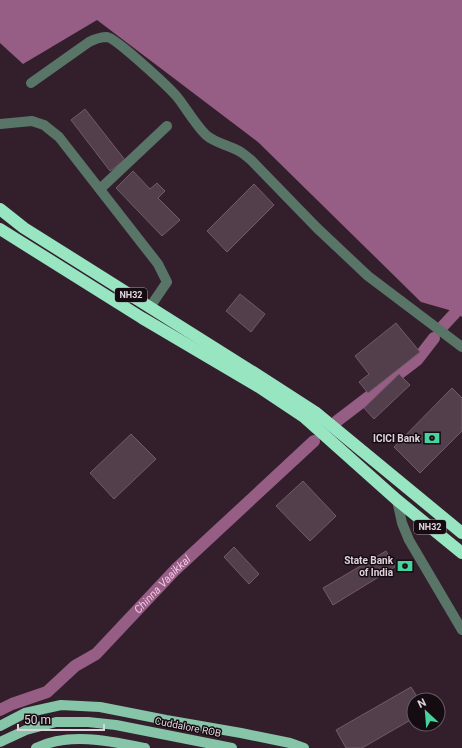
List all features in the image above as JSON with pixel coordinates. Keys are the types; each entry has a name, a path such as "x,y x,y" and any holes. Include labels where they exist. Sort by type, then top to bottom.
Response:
{"highway":[{"name":"NH32","path":"0,209 24,228 315,412 462,532"},
{"name":"NH32","path":"2,233 259,387 297,413 462,553"}],"main road":[{"path":"0,726 25,714 61,705 100,707 241,733 290,743 304,748"},
{"name":"Cuddalore ROB","path":"0,742 26,730 56,722 88,722 116,725 232,748"},
{"path":"36,748 67,740 97,740 145,748"}],"street":[{"path":"31,83 89,42 98,38 108,37 166,85 178,98 198,126 208,136 221,144 239,151 251,160 317,228 368,276 462,347"},
{"path":"0,124 32,121 44,125 59,137 158,264 167,282 150,307"},
{"path":"100,189 167,126"},
{"path":"398,500 402,523 409,540 462,630"}],"shaded area":[{"path":"0,0 462,0 462,317 456,312 421,302 258,142 97,20 23,64 0,43"}],"building":[{"path":"85,109 125,160 110,171 71,120"},
{"path":"133,171 150,189 157,183 165,191 158,198 180,220 162,236 116,188"},
{"path":"254,184 274,205 227,252 207,231"},
{"path":"240,294 265,314 251,332 226,311"},
{"path":"396,323 420,352 368,393 359,382 369,374 355,356"},
{"path":"399,374 410,385 374,419 364,408"},
{"path":"452,388 462,398 462,431 420,473 394,447"},
{"path":"131,434 156,459 114,499 90,473"},
{"path":"303,481 336,516 310,541 276,506"},
{"path":"234,547 259,574 249,584 224,557"},
{"path":"386,551 395,567 333,605 323,588"},
{"path":"411,687 414,692 406,692 406,723 362,748 346,748 336,730"}],"waterway":[{"name":"Chinna Vaaikkal","path":"443,326 456,312"},
{"name":"Chinna Vaaikkal","path":"337,421 417,360 434,338"},
{"name":"Chinna Vaaikkal","path":"0,710 12,704 47,692 75,666 96,654 175,570 314,441"}],"place":[{"name":"ICICI Bank","path":"432,438"},
{"name":"State Bank of India","path":"405,566"}]}
